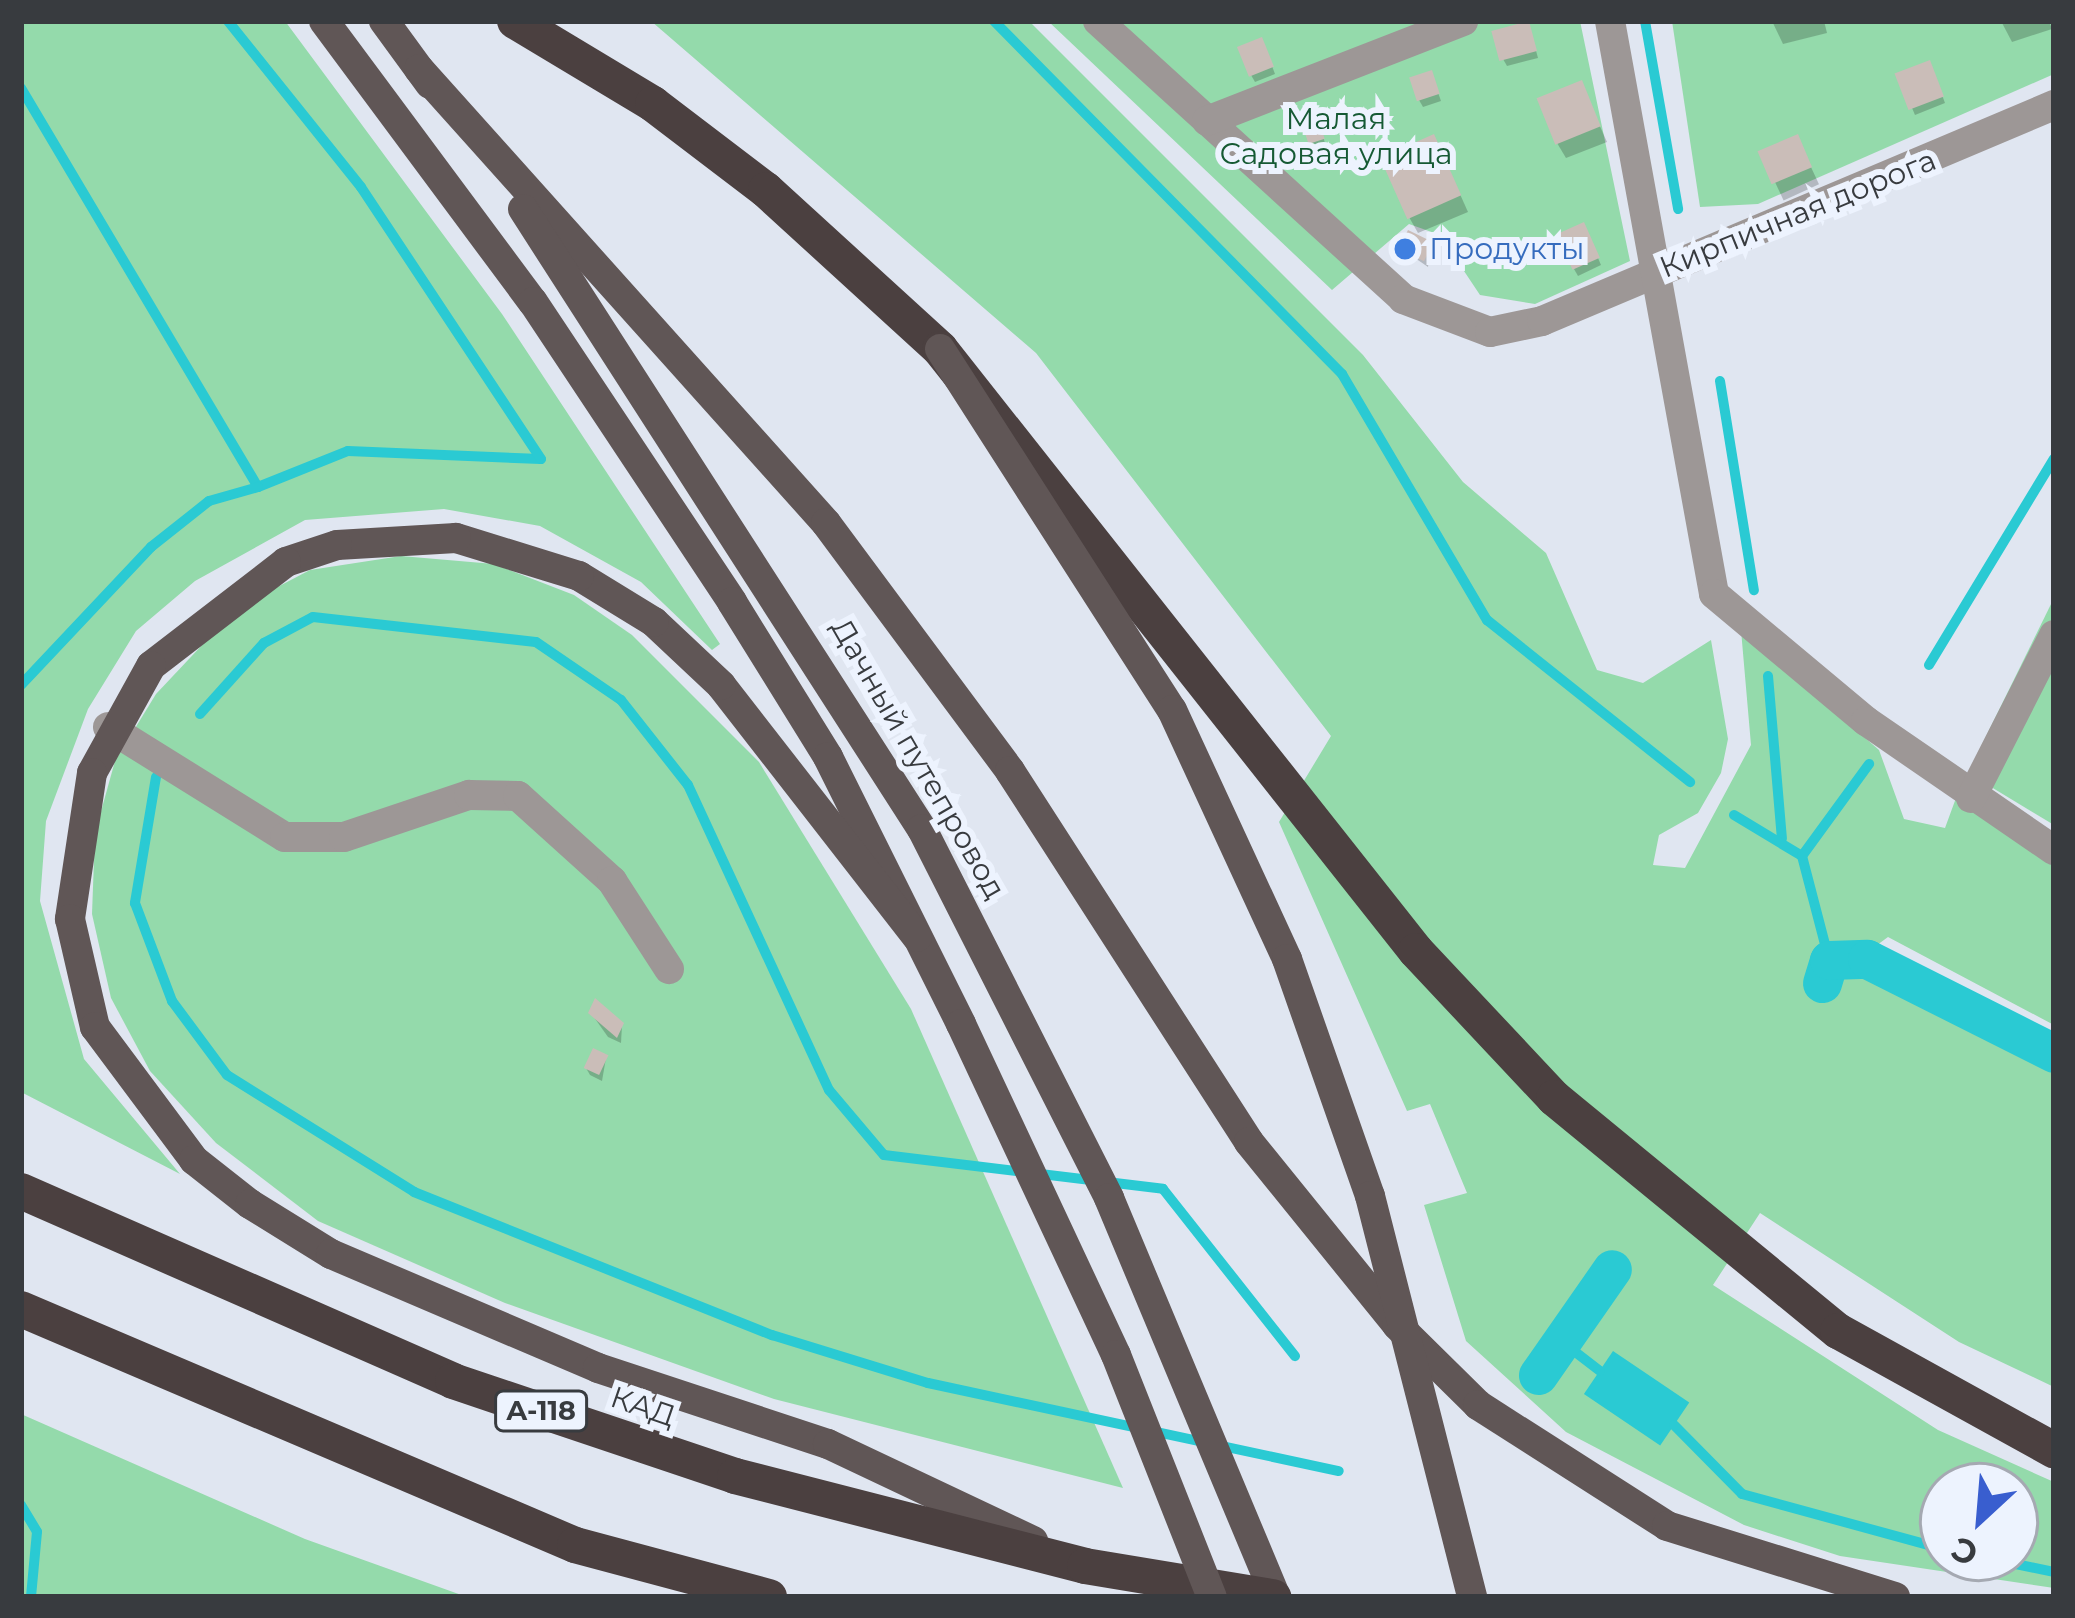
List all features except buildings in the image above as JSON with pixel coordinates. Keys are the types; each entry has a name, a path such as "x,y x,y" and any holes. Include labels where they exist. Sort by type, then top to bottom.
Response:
{"highway":[{"path":"515,21 672,118 940,349 1455,996 1612,1151 1753,1266 1910,1375 2054,1450"},
{"name":"КАД","path":"21,1191 453,1381 735,1476 1085,1566 1275,1597"},
{"path":"21,1309 575,1545 769,1597"}],"main road":[{"path":"324,21 625,436 828,757 961,1024 1116,1355 1212,1597"},
{"name":"Дачный путепровод","path":"385,21 790,610 1017,1010 1109,1198 1275,1597"},
{"path":"419,69 826,523 1010,771 1249,1142 1397,1325 1478,1406 1667,1526 1894,1597"},
{"path":"940,349 1130,638 1236,838 1340,1094 1472,1597"},
{"path":"917,937 722,685 654,622 515,552 399,538 286,562 201,617 108,727 81,818 75,972 105,1042 194,1160 332,1254 598,1367 828,1444 1085,1566"}],"street":[{"name":"Кирпичная дорога","path":"1098,21 1363,260 1441,320 1490,332 1542,321 2054,105"},
{"path":"1207,121 1463,21"},
{"path":"1610,21 1714,594 2054,850"},
{"path":"1976,789 2054,634"},
{"path":"108,727 285,837 344,837 469,795 518,796 612,881 669,969"}],"green space":[{"path":"21,21 285,21 502,314 720,644 712,650 641,582 540,526 444,509 305,520 195,581 136,631 88,709 46,821 40,901 84,1059 180,1174 21,1092"},
{"path":"651,21 1029,21 1363,355 1463,482 1546,553 1597,670 1643,683 1711,640 1728,739 1721,773 1698,813 1659,835 1653,865 1685,868 1751,745 1741,630 1879,750 1904,819 1945,828 1956,798 2054,862 2054,1025 1888,937 1858,959 2054,1062 2054,1387 1959,1342 1760,1213 1713,1285 1938,1430 2009,1462 1919,1462 1919,1568 1840,1556 1744,1525 1566,1432 1466,1341 1424,1205 1467,1193 1430,1104 1407,1111 1279,822 1331,736 1036,353"},
{"name":"Малая Садовая улица","path":"1048,21 1580,21 1630,261 1535,304 1480,295 1440,235 1409,224 1332,290"},
{"path":"1672,21 2054,21 2054,74 1758,204 1700,207"},
{"path":"401,556 494,564 574,595 632,635 759,762 911,1009 1123,1488 774,1399 505,1303 318,1221 216,1143 150,1071 111,998 92,914 95,833 115,761 156,694 237,608 310,570"},
{"path":"2054,598 2054,825 1968,773"},
{"path":"21,1414 305,1539 467,1597 21,1597"},
{"path":"2039,1475 2054,1482 2054,1588 2014,1582 2039,1582"}],"water":[{"path":"1613,1351 1689,1402 1660,1446 1584,1394"}],"waterway":[{"path":"21,88 258,487 348,451 541,459 361,187 228,21"},
{"path":"994,21 1342,374 1487,620 1690,782"},
{"path":"1645,21 1678,209"},
{"path":"1720,381 1754,590"},
{"path":"1929,665 2054,459"},
{"path":"21,685 151,547 209,501 258,487"},
{"path":"200,714 264,643 313,617 536,642 621,700 688,785 829,1090 884,1155 1163,1189 1295,1356"},
{"path":"1768,676 1782,838"},
{"path":"1802,856 1869,764"},
{"path":"156,777 135,903 172,1001 227,1075 414,1192 772,1335 928,1383 1339,1471"},
{"path":"1734,815 1802,856 1829,960"},
{"path":"1822,983 1829,960 1867,959 2054,1053"},
{"path":"1538,1375 1612,1269"},
{"path":"1561,1341 1600,1371"},
{"path":"1674,1425 1742,1494 1919,1542"},
{"path":"21,1505 37,1532 31,1597"},
{"path":"2039,1569 2054,1572"}],"place":[{"name":"Продукты","path":"1405,249"}]}
